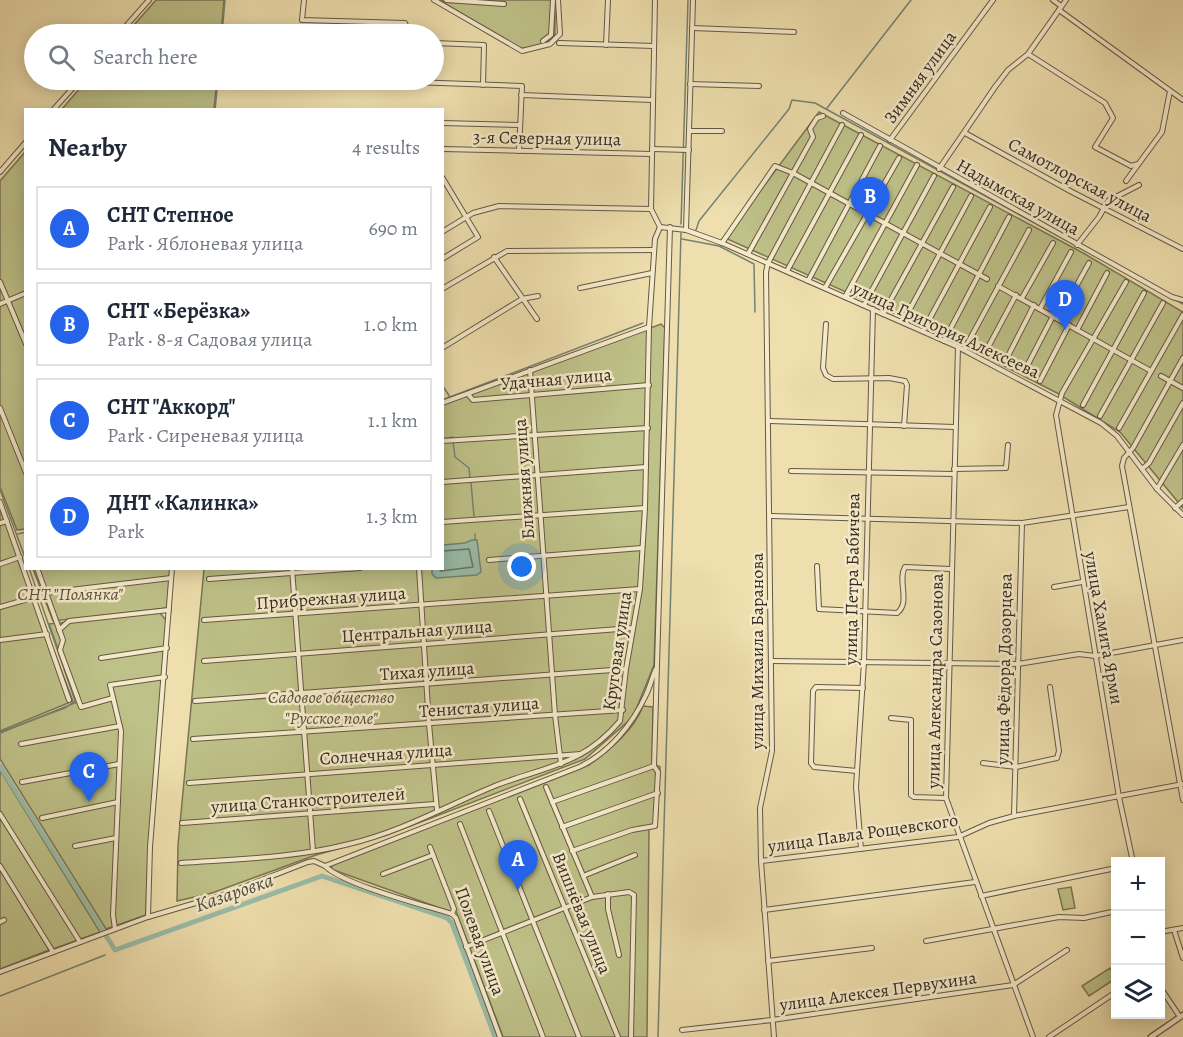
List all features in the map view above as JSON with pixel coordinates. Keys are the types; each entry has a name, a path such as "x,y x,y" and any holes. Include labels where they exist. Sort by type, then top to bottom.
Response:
{"street":[{"path":"128,24 149,0"},
{"path":"304,0 302,20 406,24"},
{"path":"434,0 522,51 536,50 555,40 560,34 558,0"},
{"path":"446,0 504,4"},
{"path":"543,41 551,35 553,0"},
{"path":"606,45 608,0"},
{"path":"655,0 651,209 660,227"},
{"path":"686,230 693,0"},
{"name":"Зимняя улица","path":"890,140 993,0"},
{"path":"1053,0 1060,8 1183,100"},
{"path":"939,169 1004,76 1028,54 1066,0"},
{"path":"692,28 794,32"},
{"path":"444,43 484,45 483,85"},
{"path":"559,43 654,46"},
{"path":"1028,54 1105,103 1113,118 1095,147 1131,166 1138,164"},
{"path":"444,83 522,86 519,151"},
{"path":"690,84 759,86"},
{"path":"55,108 71,90"},
{"path":"1126,181 1162,132 1170,91"},
{"path":"522,95 652,100"},
{"name":"Надымская улица","path":"843,113 1077,245 1172,297 1183,300"},
{"path":"748,254 813,137 810,129 817,118 824,116"},
{"path":"444,123 520,125"},
{"path":"768,263 842,125"},
{"path":"689,130 722,131"},
{"name":"Самотлорская улица","path":"965,133 1183,249"},
{"path":"787,271 861,135"},
{"path":"0,172 24,144"},
{"path":"808,280 880,146"},
{"name":"3-я Северная улица","path":"444,148 519,151 688,150"},
{"path":"825,288 898,158"},
{"path":"845,297 917,165"},
{"path":"722,243 775,166 793,173 987,279"},
{"path":"864,305 934,176"},
{"path":"444,180 478,237 444,258"},
{"path":"1077,245 1108,201 1139,185"},
{"path":"883,314 953,187"},
{"path":"903,323 971,196"},
{"path":"444,231 467,216 486,208 499,206 651,209"},
{"path":"923,331 990,207"},
{"path":"944,341 977,274 1009,217"},
{"name":"улица Григория Алексеева","path":"660,227 686,230 748,254 958,347 1059,399 1113,432 1157,489 1183,515"},
{"name":"Круговая улица","path":"181,863 294,856 351,844 398,829 500,784 585,754 610,733 620,721 632,627 640,588 648,428 649,327 655,239 660,227"},
{"path":"572,851 632,830 655,826 658,792 658,772 654,766 656,669 670,227"},
{"path":"964,350 1029,230"},
{"path":"1022,298 1053,243"},
{"path":"444,288 507,251 654,250"},
{"path":"1040,309 1071,252"},
{"path":"494,257 537,320"},
{"name":"улица Михаила Баранова","path":"768,263 772,751 760,808 761,861 774,1037"},
{"path":"1058,319 1089,264"},
{"path":"580,288 652,273"},
{"path":"1077,330 1107,273"},
{"path":"0,282 24,339"},
{"path":"1059,399 1126,282"},
{"path":"998,286 1151,371"},
{"path":"0,304 24,293"},
{"path":"1083,405 1144,293"},
{"path":"986,353 1016,295"},
{"path":"444,347 522,299 538,296"},
{"path":"1100,416 1163,303"},
{"path":"1005,363 1034,305"},
{"name":"улица Петра Бабичева","path":"861,849 857,771 864,662 873,309"},
{"path":"1119,428 1183,315"},
{"path":"1024,372 1053,316"},
{"path":"826,324 825,374 833,378 898,378 906,383 904,426"},
{"path":"1040,381 1069,325"},
{"path":"444,402 649,327"},
{"name":"улица Александра Сазонова","path":"958,347 954,428 946,798 958,837 1033,1037"},
{"path":"1183,358 1122,466 1182,784 1183,800"},
{"name":"Ближняя улица","path":"530,370 558,754 561,764"},
{"path":"1161,376 1183,388"},
{"name":"Удачная улица","path":"468,394 473,400 649,385"},
{"name":"улица Хамита Ярми","path":"1059,399 1056,422 1070,515 1119,797 1132,857"},
{"path":"1142,469 1149,463 1183,404"},
{"path":"0,408 24,468"},
{"path":"770,421 954,428"},
{"path":"444,441 648,428"},
{"path":"791,471 954,472 1006,468 1008,445"},
{"path":"1157,489 1183,445"},
{"path":"444,482 646,467"},
{"path":"1175,508 1183,501"},
{"path":"0,502 24,568"},
{"path":"771,516 1022,523 1129,507"},
{"path":"444,522 645,508"},
{"path":"0,523 7,521"},
{"name":"улица Фёдора Дозорцева","path":"1014,816 1022,523"},
{"path":"489,560 642,548"},
{"path":"0,564 20,558"},
{"path":"817,566 819,609 897,613 901,610 903,573 907,566 951,569"},
{"path":"25,570 69,700"},
{"path":"38,570 63,640 60,650 81,707 113,698"},
{"path":"148,917 150,847 172,570"},
{"path":"209,579 315,570"},
{"path":"419,570 437,810"},
{"path":"292,571 313,851"},
{"path":"45,592 171,578"},
{"path":"1054,587 1082,582"},
{"name":"Прибрежная улица","path":"204,620 640,588"},
{"path":"0,607 35,597"},
{"path":"59,630 69,621 169,610"},
{"name":"Центральная улица","path":"204,661 632,627"},
{"path":"0,640 47,634"},
{"path":"772,661 1018,664 1080,654 1095,656 1183,640"},
{"path":"101,658 167,648"},
{"name":"Тихая улица","path":"195,701 626,669"},
{"path":"326,866 590,762 618,739 635,716 656,669"},
{"path":"115,929 113,915 120,726 110,685 165,677"},
{"path":"857,771 814,767 811,763 813,698 816,687 863,688"},
{"path":"983,763 1016,767 1057,758 1059,751 1050,687"},
{"name":"Тенистая улица","path":"193,739 303,734 623,710"},
{"path":"891,718 911,720 911,795 946,798"},
{"path":"21,744 120,726"},
{"name":"Солнечная улица","path":"189,783 558,754 585,754"},
{"path":"22,782 119,764"},
{"path":"552,802 654,766"},
{"name":"улица Павла Рощевского","path":"761,861 958,837 989,823 1014,816 1182,784"},
{"path":"546,787 592,897"},
{"path":"562,827 658,792"},
{"name":"Вишнёвая улица","path":"520,799 618,1037"},
{"path":"42,818 118,802"},
{"name":"улица Станкостроителей","path":"182,824 435,804"},
{"path":"489,811 579,1037"},
{"path":"0,814 80,942"},
{"path":"460,824 543,1037"},
{"path":"75,846 116,838"},
{"name":"Полевая улица","path":"430,847 454,909 452,914 456,918 500,1037"},
{"path":"383,874 433,855"},
{"path":"583,876 635,855"},
{"path":"0,972 148,917 223,895 308,862 326,866 335,873 452,914"},
{"path":"0,866 53,952"},
{"path":"981,896 1111,869"},
{"path":"764,910 975,882"},
{"path":"466,947 592,897 629,892 634,894 636,899 631,1037"},
{"path":"608,894 608,909 619,955"},
{"path":"926,941 1059,917 1084,918 1111,912"},
{"path":"1165,931 1183,928"},
{"path":"1174,930 1183,958"},
{"path":"768,961 872,948"},
{"name":"улица Алексея Первухина","path":"682,1030 772,1020 1013,985 1067,950"},
{"path":"1151,1037 1181,1016 1165,993"},
{"path":"1049,1037 1111,995"}],"green space":[{"path":"156,0 224,0 222,24 135,24"},
{"path":"439,0 555,0 555,35 539,46 520,48"},
{"path":"78,90 216,90 214,108 63,108"},
{"path":"819,112 1085,254 1183,312 1183,508 1120,432 1057,393 949,338 725,238"},
{"path":"24,153 24,529 17,530 0,487 0,181"},
{"name":"Садовое общество \"Русское поле\"","path":"661,324 665,328 654,665 633,717 585,759 387,835 316,855 212,893 177,901 178,845 204,570 444,570 444,405"},
{"path":"0,509 73,701 0,731"},
{"name":"СНТ \"Полянка\"","path":"33,570 170,570 167,608 53,621"},
{"path":"160,613 166,620 149,841 146,915 106,929 0,759 0,733 77,702 49,624"},
{"path":"643,706 653,707 652,763 660,767 657,827 649,829 647,1037 503,1037 456,911 451,912 331,869 333,864 589,765 627,732"},
{"path":"0,770 100,932 53,949 0,863"},
{"path":"0,869 49,950 0,969"},
{"path":"1071,887 1075,908 1063,910 1058,889"},
{"path":"1110,968 1111,982 1089,996 1082,986"}],"water":[{"path":"477,540 481,572 477,575 436,578 432,570 444,570 444,545"}],"waterway":[{"path":"223,24 225,0"},
{"path":"681,224 688,0"},
{"path":"827,108 911,0"},
{"path":"215,108 217,90"},
{"path":"696,230 699,221 789,109 792,100 815,103 1183,304"},
{"path":"658,1037 681,233"},
{"path":"682,239 719,246 754,264 755,312"},
{"path":"444,399 643,323"},
{"path":"444,388 450,397"},
{"path":"444,439 453,437"},
{"path":"453,442 455,457 469,468 470,478"},
{"path":"471,483 474,516"},
{"path":"0,490 24,555"},
{"path":"18,534 24,532"},
{"path":"475,534 475,539"},
{"path":"0,732 65,708 75,701 30,570"},
{"name":"Казаровка","path":"0,766 115,950 322,876 447,918 452,923 495,1037"},
{"path":"0,996 105,955"}],"place":[{"name":"СНТ «Берёзка»","path":"870,227"},
{"name":"ДНТ «Калинка»","path":"1065,330"},
{"name":"СНТ \"Аккорд\"","path":"89,802"},
{"name":"СНТ Степное","path":"518,890"}]}
